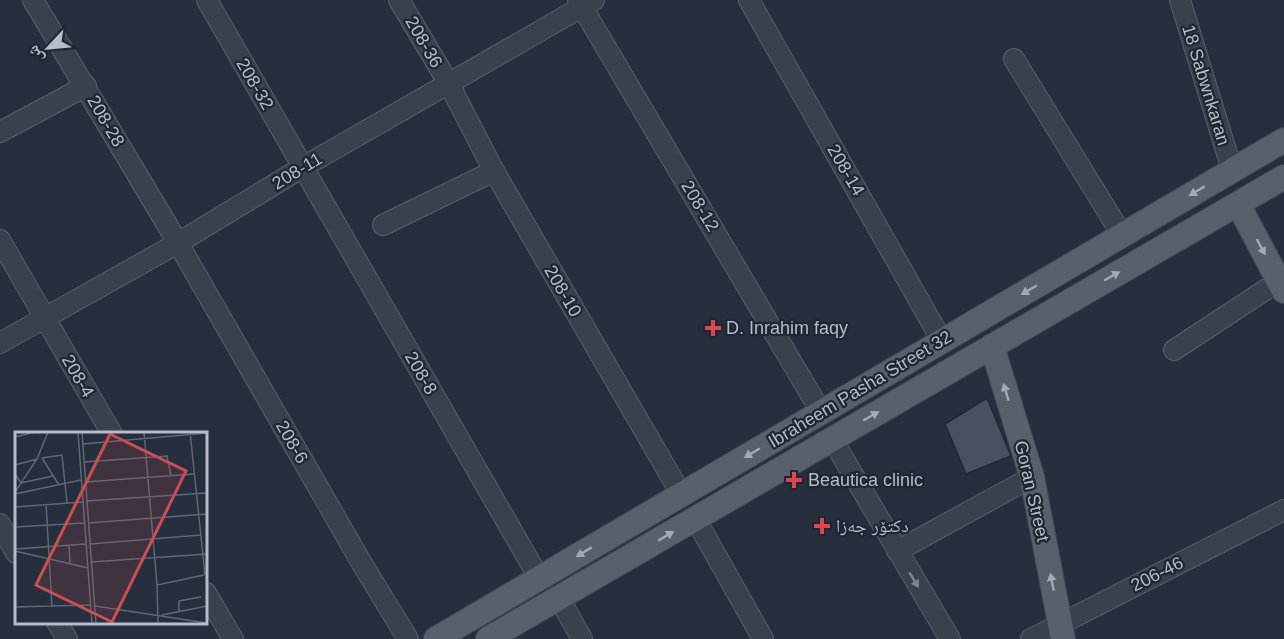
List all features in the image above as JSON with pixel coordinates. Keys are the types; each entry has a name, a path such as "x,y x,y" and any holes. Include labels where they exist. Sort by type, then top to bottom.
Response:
{"main road":[{"name":"Ibraheem Pasha Street 32","path":"436,639 1284,140"},
{"name":"Ibraheem Pasha Street 32","path":"488,639 1284,177"},
{"path":"1238,204 1281,286"},
{"name":"Goran Street","path":"992,346 1032,477 1062,631"}],"street":[{"name":"208-28","path":"33,0 178,243"},
{"name":"208-32","path":"207,0 303,168"},
{"name":"208-36","path":"399,0 449,84"},
{"name":"208-14","path":"749,0 942,341"},
{"name":"18 Sabwnkaran","path":"1180,0 1232,170"},
{"name":"208-11","path":"0,343 178,243 585,2"},
{"name":"208-12","path":"585,2 821,412"},
{"path":"1014,59 1122,235"},
{"name":"208-10","path":"449,84 494,171 681,494"},
{"path":"0,132 86,86"},
{"name":"208-8","path":"303,168 539,578"},
{"path":"383,225 494,171"},
{"name":"208-4","path":"0,240 111,432"},
{"name":"208-6","path":"178,243 408,639"},
{"path":"1174,350 1281,286"},
{"path":"832,439 950,639"},
{"path":"897,551 1032,477"},
{"name":"206-46","path":"1031,639 1062,631 1284,510"},
{"path":"695,518 763,639"},
{"path":"0,524 15,551"},
{"path":"207,595 232,639"},
{"path":"559,598 582,639"},
{"path":"58,624 67,639"}],"building":[{"path":"987,398 1011,456 966,474 945,424"}],"place":[{"name":"D. Inrahim faqy","path":"713,328"},
{"name":"Beautica clinic","path":"794,480"},
{"name":"دکتۆر جەزا","path":"822,526"}]}
